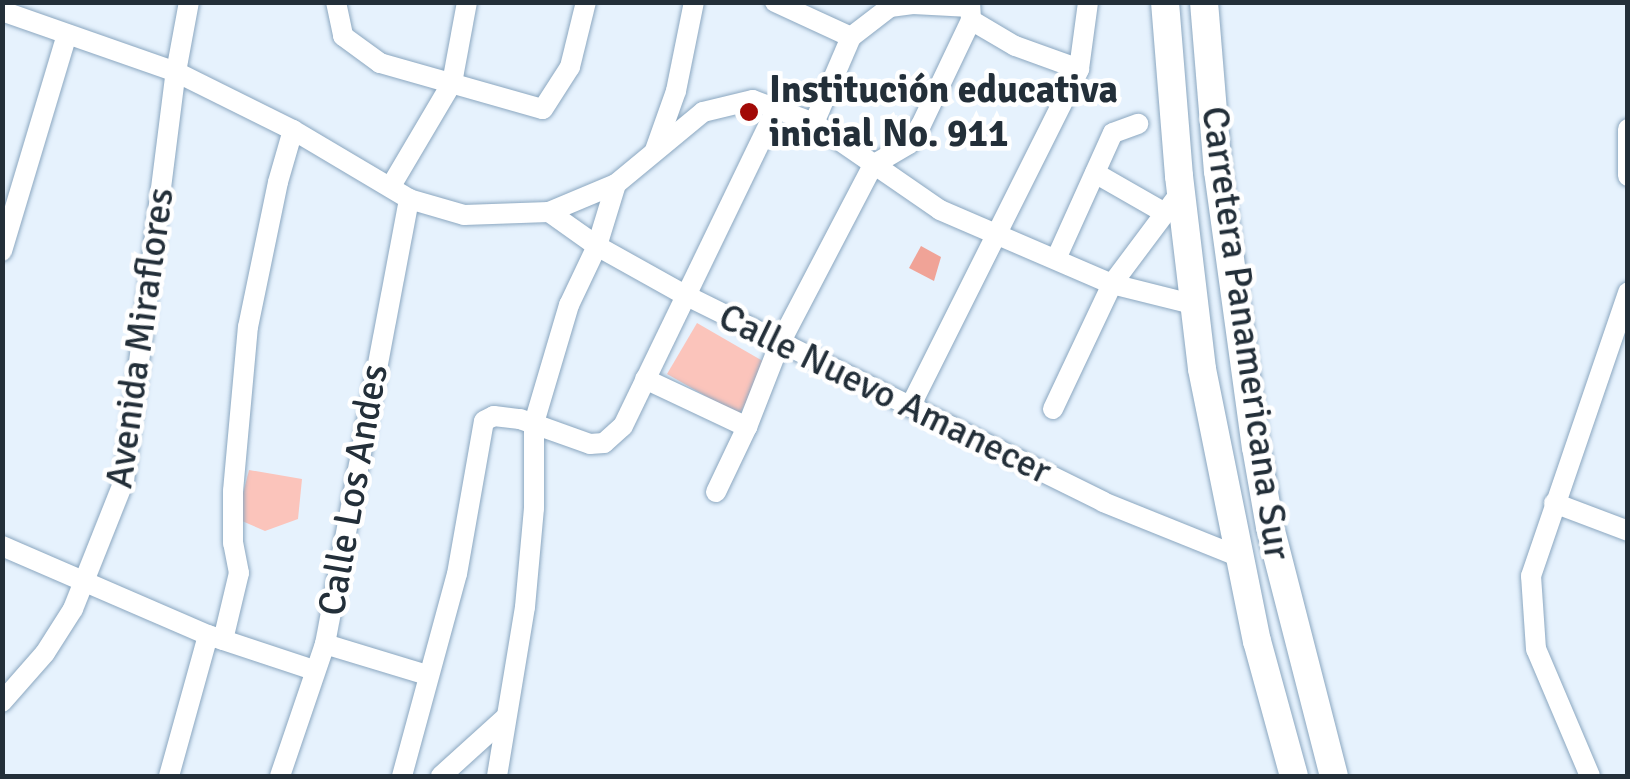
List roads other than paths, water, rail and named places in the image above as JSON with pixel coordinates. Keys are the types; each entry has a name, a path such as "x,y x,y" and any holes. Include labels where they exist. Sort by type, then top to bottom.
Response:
{"highway":[{"name":"Carretera Panamericana Sur","path":"1165,2 1171,202 1238,556 1294,776"},
{"name":"Carretera Panamericana Sur","path":"1204,2 1218,172 1256,447 1270,527 1334,776"}],"street":[{"name":"Avenida Miraflores","path":"2,702 45,653 86,582 124,481 176,72 189,2"},
{"path":"336,2 343,36 380,63 543,109 570,67 586,2"},
{"path":"391,186 452,83 467,2"},
{"path":"655,150 676,91 694,2"},
{"path":"775,2 814,12 851,36"},
{"path":"910,407 1079,70 1088,2"},
{"path":"814,123 851,36 890,7 913,4 970,10 1015,46 1079,70"},
{"path":"2,10 176,72 294,130 410,199 464,215 549,212 616,184 702,112 727,102 753,100 814,123 940,210 1112,284 1192,304"},
{"path":"716,492 747,427 780,342 874,164 909,144 970,10"},
{"path":"2,251 67,35"},
{"path":"402,776 457,574 484,421 494,416 534,422 590,444 604,443 623,426 683,294 777,108"},
{"path":"1056,259 1113,133 1138,124"},
{"path":"1628,129 1628,176"},
{"path":"169,776 240,572 233,542 233,491 248,327 278,182 294,130"},
{"path":"1053,409 1112,284 1171,202 1096,173"},
{"path":"498,776 526,607 534,508 534,422 569,305 597,246 616,184"},
{"name":"Calle Los Andes","path":"280,776 325,644 410,199"},
{"name":"Calle Nuevo Amanecer","path":"549,212 597,246 683,294 1103,502 1238,556"},
{"path":"1590,776 1542,667 1531,628 1532,576 1628,292"},
{"path":"646,379 747,427"},
{"path":"1554,503 1628,531"},
{"path":"2,546 215,637 314,670"},
{"path":"325,644 427,676"},
{"path":"441,776 506,717"}],"place":[{"name":"Institución educativa inicial No. 911","path":"749,112"}]}
